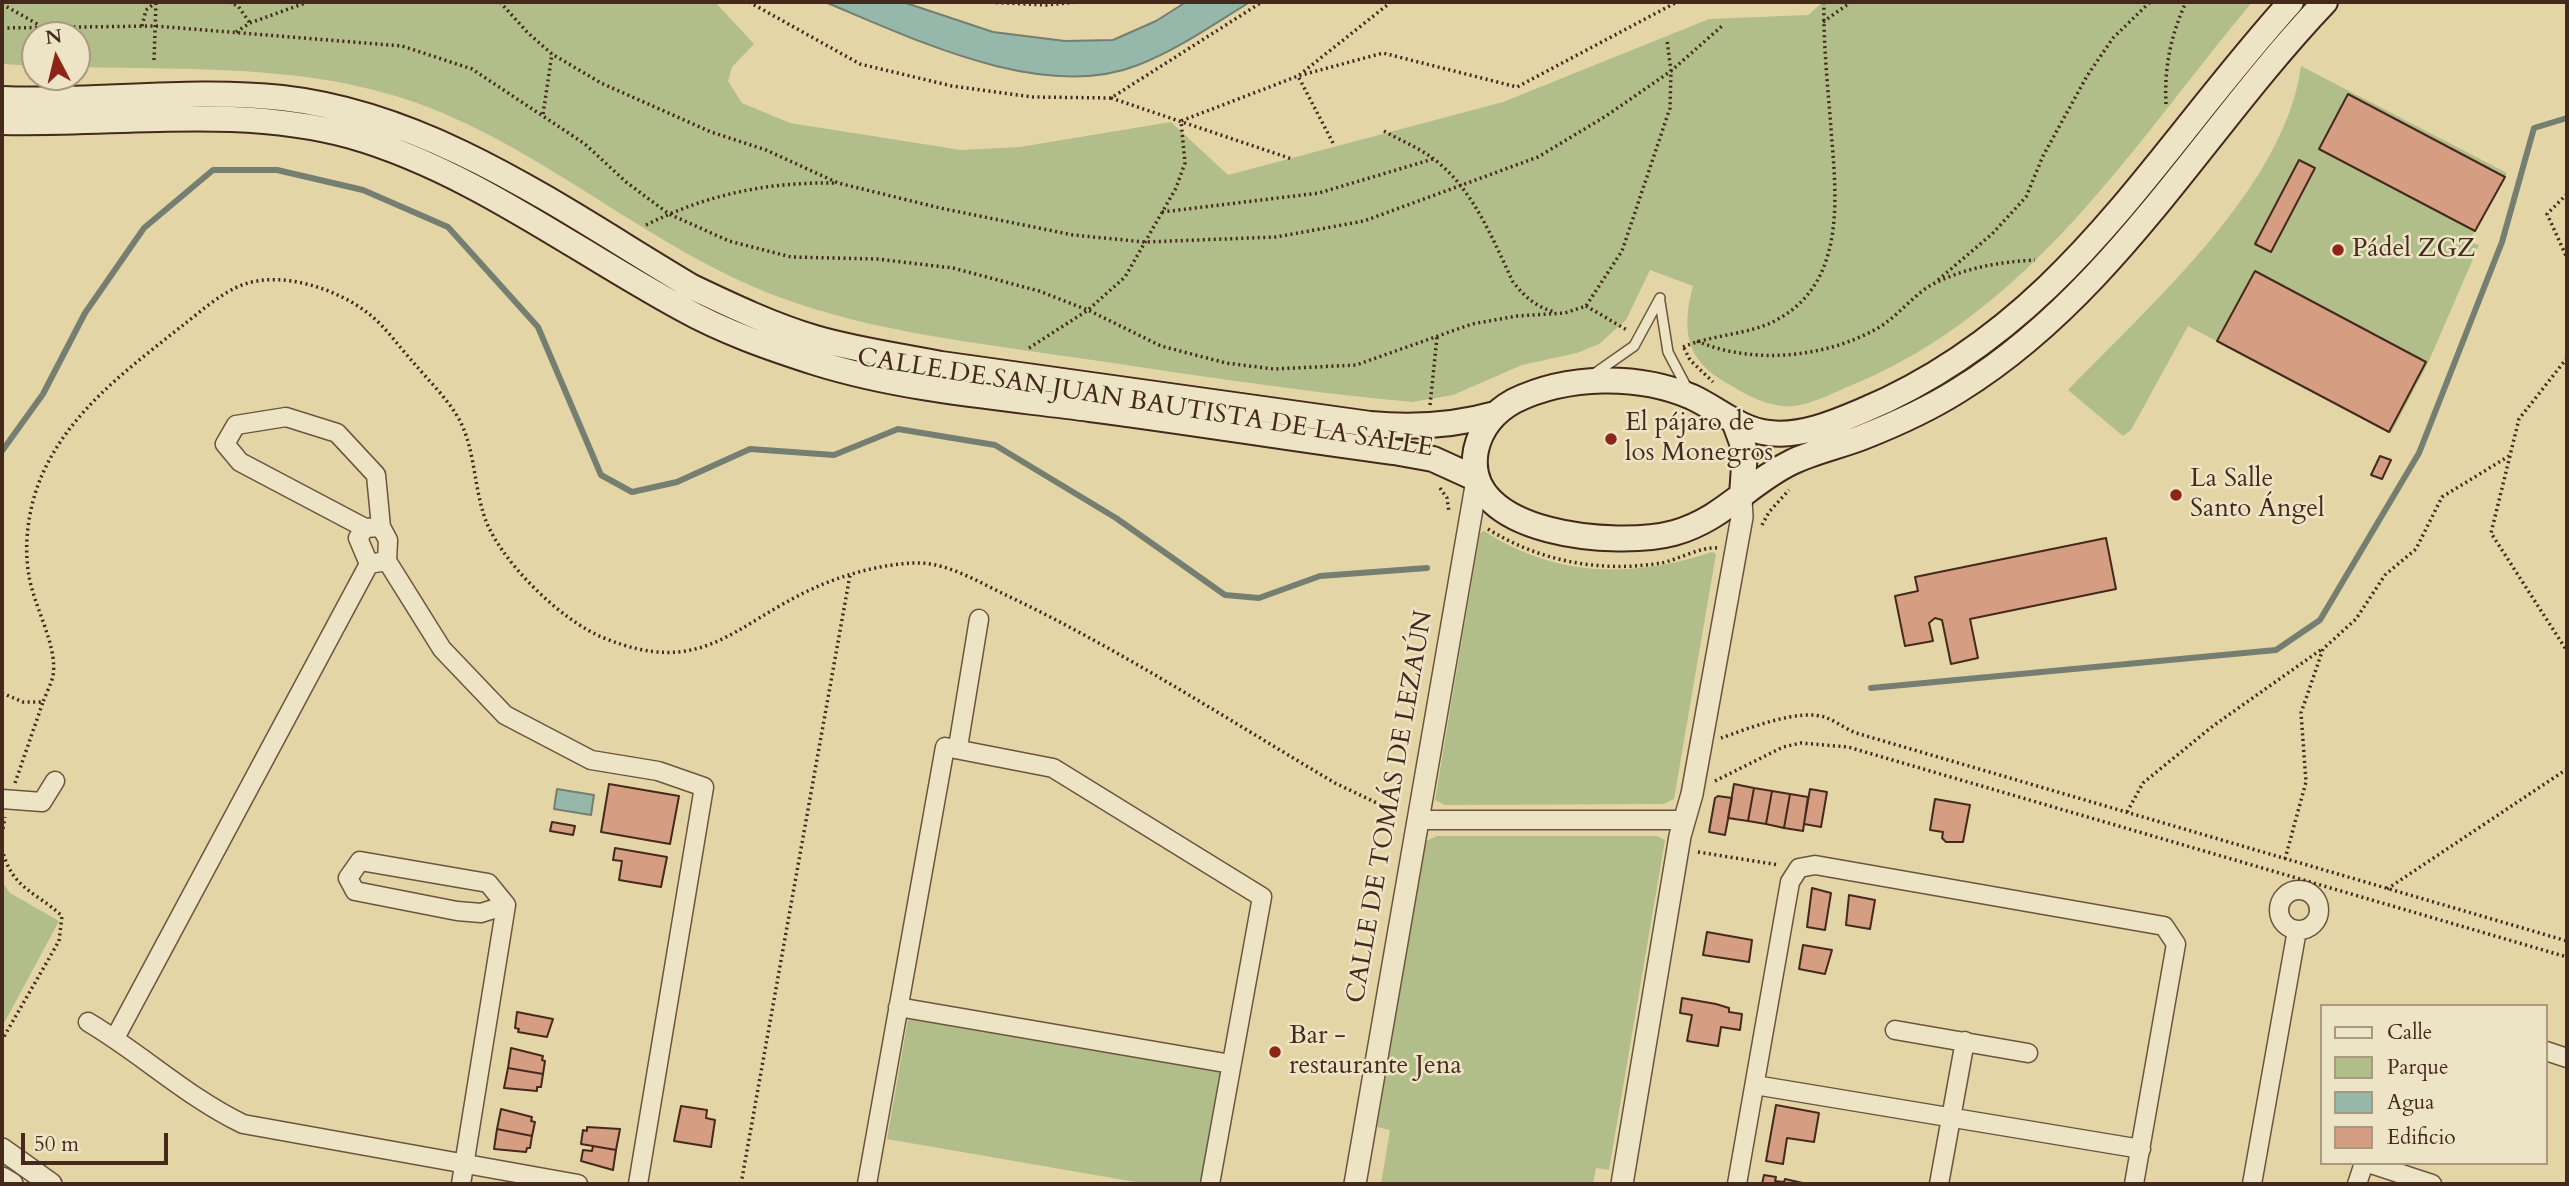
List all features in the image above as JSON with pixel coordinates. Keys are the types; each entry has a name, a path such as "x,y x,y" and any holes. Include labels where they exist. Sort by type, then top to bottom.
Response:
{"main road":[{"name":"CALLE DE SAN JUAN BAUTISTA DE LA SALLE","path":"2,99 240,96 327,106 382,121 430,138 494,170 692,287 726,303 805,335 871,351 942,364 1370,424 1409,427 1467,422 1495,414 1528,395 1572,384 1621,381 1657,387 1693,398 1734,421 1758,431 1777,434 1829,424 1907,390 1987,341 2050,288 2099,235 2235,66 2291,2"},
{"name":"CALLE DE SAN JUAN BAUTISTA DE LA SALLE","path":"2,122 219,119 279,123 351,136 419,161 484,194 683,309 727,331 821,364 966,393 1433,459 1477,480 1498,504 1532,524 1563,534 1608,540 1650,538 1673,533 1748,502 1792,462 1887,427 1939,401 1996,365 2046,325 2103,268 2267,66 2325,2"},
{"path":"1477,480 1477,446 1495,414"},
{"path":"1734,421 1745,451 1748,502"}],"street":[{"path":"373,527 376,475 337,433 286,417 236,425 225,444 240,462 373,527 388,540 387,561 442,649 505,715 591,760 659,771 704,786 638,1184"},
{"name":"CALLE DE TOMÁS DE LEZAÚN","path":"1355,1184 1477,480"},
{"path":"1622,1184 1685,820 1743,542 1748,502"},
{"path":"369,564 358,538 373,527"},
{"path":"369,564 387,561"},
{"path":"115,1038 369,564"},
{"path":"958,747 979,619"},
{"path":"867,1184 945,747 958,747 1053,768 1262,897 1210,1184"},
{"path":"6,799 43,802 55,781"},
{"path":"1418,816 1685,820"},
{"path":"461,1184 506,905 488,883 476,880 360,861 348,878 355,891 457,911 481,913 506,905"},
{"path":"1737,1184 1790,882 1799,869 1815,865 2164,926 2176,944 2134,1184"},
{"path":"2305,886 2318,902 2319,914 2314,924 2297,930 2285,925 2279,907 2286,895 2305,886"},
{"path":"2252,1184 2297,930"},
{"path":"898,1007 1231,1064"},
{"path":"88,1022 115,1038 209,1107 243,1124 578,1184"},
{"path":"1895,1030 2028,1053"},
{"path":"1938,1184 1965,1041"},
{"path":"2548,1052 2567,1058"},
{"path":"1755,1085 2140,1149"},
{"path":"2,1149 51,1184"},
{"path":"2357,1184 2365,1165"},
{"path":"2372,1165 2432,1184"},
{"path":"2,1178 12,1184"}],"lane":[{"path":"1572,384 1608,367 1639,339 1660,298 1665,341 1672,365 1693,398"}],"path":[{"path":"142,26 146,10 156,2"},
{"path":"154,60 156,2"},
{"path":"229,2 238,6 250,23"},
{"path":"236,32 250,23 308,2"},
{"path":"500,2 528,33 552,54 601,83 710,132 766,150 838,183 1033,227 1145,243 1276,237 1364,221 1461,186 1538,157 1606,116 1671,71 1723,26"},
{"path":"749,2 860,64 952,86 1033,97 1111,98 1292,159"},
{"path":"985,2 1046,5 1077,2"},
{"path":"1111,98 1262,2"},
{"path":"1298,76 1391,2"},
{"path":"1181,121 1298,76 1383,53 1517,86 1677,2"},
{"path":"1683,347 1780,319 1805,297 1824,268 1835,227 1837,187 1823,22 1824,2"},
{"path":"1823,22 1851,2"},
{"path":"1697,341 1712,348 1749,355 1781,356 1836,347 1878,328 1992,234 2026,197 2043,156 2087,76 2113,38 2150,2"},
{"path":"2166,104 2164,81 2172,33 2186,2"},
{"path":"2,4 32,21"},
{"path":"91,26 155,26 402,46 472,69 543,114 668,214 729,241 791,257 877,259 953,268 1039,291 1088,310 1161,346 1226,363 1274,369 1356,365 1472,324 1517,316 1565,313 1586,306 1622,251 1670,108 1671,71 1667,40"},
{"path":"2,28 21,27"},
{"path":"543,114 552,54"},
{"path":"1298,76 1333,143"},
{"path":"1029,348 1088,310 1125,276 1145,243 1185,163 1181,121"},
{"path":"1384,131 1433,159 1461,186 1523,295 1543,310 1565,313"},
{"path":"1160,212 1319,193 1433,159"},
{"path":"646,225 695,202 746,189 803,183 838,183"},
{"path":"2567,194 2547,214 2567,258"},
{"path":"1934,284 1996,262 2035,260"},
{"path":"2,834 6,799 53,677 53,651 39,619 28,572 29,519 41,478 53,452 81,413 188,321 242,285 268,279 300,283 330,292 369,314 460,421 483,516 503,551 539,592 573,621 602,638 645,650 687,652 721,642 812,589 850,575 916,562 950,568 1063,622 1335,783 1381,805 1418,816"},
{"path":"1586,306 1639,339"},
{"path":"1665,341 1681,336 1683,347 1702,373 1719,386"},
{"path":"2567,358 2519,419 2490,533 2567,651"},
{"path":"1430,407 1440,405"},
{"path":"2127,812 2143,783 2213,726 2323,649 2356,619 2385,575 2416,549 2442,497 2510,456"},
{"path":"1775,493 1796,478 1792,462"},
{"path":"1429,482 1445,492 1450,517 1469,522 1475,534 1480,526 1505,541 1542,555 1603,566 1661,563 1712,548 1717,548 1721,554 1743,542 1790,490"},
{"name":"CALLE DE SAN JUAN BAUTISTA DE LA SALLE","path":"1453,494 1455,505 1469,522 1563,554 1597,560 1665,557 1743,542 1751,535 1758,517"},
{"path":"1748,502 1766,505"},
{"path":"741,1184 850,575"},
{"path":"2284,859 2306,782 2301,713 2323,649"},
{"path":"2,692 23,702 43,702"},
{"path":"1701,745 1758,725 1812,715 1828,718 1856,733 2567,941"},
{"path":"1692,794 1783,747 1801,743 1848,747 2305,886 2567,957"},
{"path":"2388,889 2567,769"},
{"path":"2,849 6,867 18,884 46,901 62,916 59,942 2,1040"},
{"path":"1698,852 1799,869"}],"green space":[{"path":"2,2 715,2 754,44 732,67 728,81 742,103 790,123 961,150 1020,147 1171,122 1228,175 1503,102 1709,19 1808,15 1823,2 2252,2 2121,166 2075,219 2026,269 1973,314 1916,353 1827,396 1791,406 1757,399 1708,370 1699,360 1689,338 1688,313 1693,286 1650,270 1626,320 1599,344 1577,353 1522,365 1453,395 1412,402 1327,393 967,342 897,330 796,303 698,260 514,149 466,124 417,103 376,90 292,75 206,69 91,67 91,21 21,21 21,65 2,64"},
{"name":"Pádel ZGZ","path":"2301,66 2507,173 2469,242 2479,245 2428,363 2391,433 2188,326 2131,430 2123,436 2068,390 2174,282 2242,199 2269,156 2290,111"},
{"path":"1484,531 1539,558 1595,569 1653,566 1712,552 1716,554 1674,799 1664,804 1445,805 1435,800 1480,533"},
{"path":"1437,836 1657,836 1665,840 1609,1170 1596,1168 1593,1184 1381,1184 1390,1130 1377,1127 1426,841"},
{"path":"2,882 10,893 59,921 2,1027"},
{"path":"908,1019 1220,1072 1201,1184 1147,1184 887,1139"}],"water":[{"path":"825,2 903,2 993,32 1065,41 1113,40 1156,21 1186,2 1250,2 1181,44 1138,65 1101,75 1061,76 1020,71 978,61 937,48"},
{"path":"557,789 594,795 591,815 554,809"}],"building":[{"path":"2348,94 2505,177 2475,231 2319,149"},
{"path":"2299,160 2315,168 2271,252 2255,244"},
{"path":"2255,271 2426,362 2389,432 2217,341"},
{"path":"2380,456 2391,460 2382,479 2371,475"},
{"path":"2106,538 2116,589 1970,619 1978,658 1951,664 1942,620 1935,618 1929,623 1933,641 1905,646 1895,596 1918,591 1915,577"},
{"path":"609,784 679,796 670,844 601,832"},
{"path":"1734,784 1754,788 1748,821 1728,818"},
{"path":"1754,788 1772,791 1766,824 1748,821"},
{"path":"1810,789 1827,792 1821,827 1804,824"},
{"path":"1772,791 1790,794 1784,828 1766,824"},
{"path":"1790,794 1808,797 1803,831 1784,828"},
{"path":"1715,798 1732,798 1725,835 1709,832"},
{"path":"1935,799 1970,805 1963,842 1946,842 1942,838 1943,832 1930,830"},
{"path":"552,822 575,826 573,835 550,831"},
{"path":"615,848 667,857 661,887 619,880 622,861 613,860"},
{"path":"1812,888 1831,893 1825,930 1807,927"},
{"path":"1849,895 1875,900 1870,929 1846,925"},
{"path":"1707,932 1752,940 1749,962 1703,955"},
{"path":"1803,945 1832,950 1825,974 1799,969"},
{"path":"1682,998 1716,1004 1729,1008 1729,1012 1742,1014 1740,1030 1721,1027 1718,1046 1687,1041 1692,1015 1680,1013"},
{"path":"517,1012 553,1019 547,1037 518,1032 519,1029 515,1028"},
{"path":"511,1048 543,1056 543,1074 508,1068"},
{"path":"508,1068 543,1074 541,1087 537,1087 537,1091 504,1088"},
{"path":"1776,1105 1819,1113 1814,1142 1787,1138 1783,1164 1766,1161"},
{"path":"681,1106 707,1110 706,1118 715,1120 711,1147 674,1141"},
{"path":"501,1109 532,1117 531,1121 535,1122 532,1136 497,1129"},
{"path":"587,1127 620,1129 616,1150 581,1144 583,1130 587,1131"},
{"path":"497,1129 532,1136 530,1148 527,1148 526,1152 494,1149"},
{"path":"593,1146 616,1150 613,1170 581,1161 583,1150 592,1151"},
{"path":"1764,1175 1776,1177 1775,1181 1784,1182 1785,1179 1807,1184 1762,1184"}],"waterway":[{"path":"1871,688 2276,650 2320,620 2419,453 2502,242 2534,128 2567,118"},
{"path":"2,451 43,394 85,313 144,228 213,170 277,170 363,190 448,227 538,327 601,475 632,492 677,482 750,449 834,455 898,429 995,445 1116,518 1225,595 1259,598 1320,576 1427,568"}],"place":[{"name":"Pádel ZGZ","path":"2338,250"},
{"name":"El pájaro de los Monegros","path":"1611,439"},
{"name":"La Salle Santo Ángel","path":"2176,495"},
{"name":"Bar - restaurante Jena","path":"1275,1052"}]}
